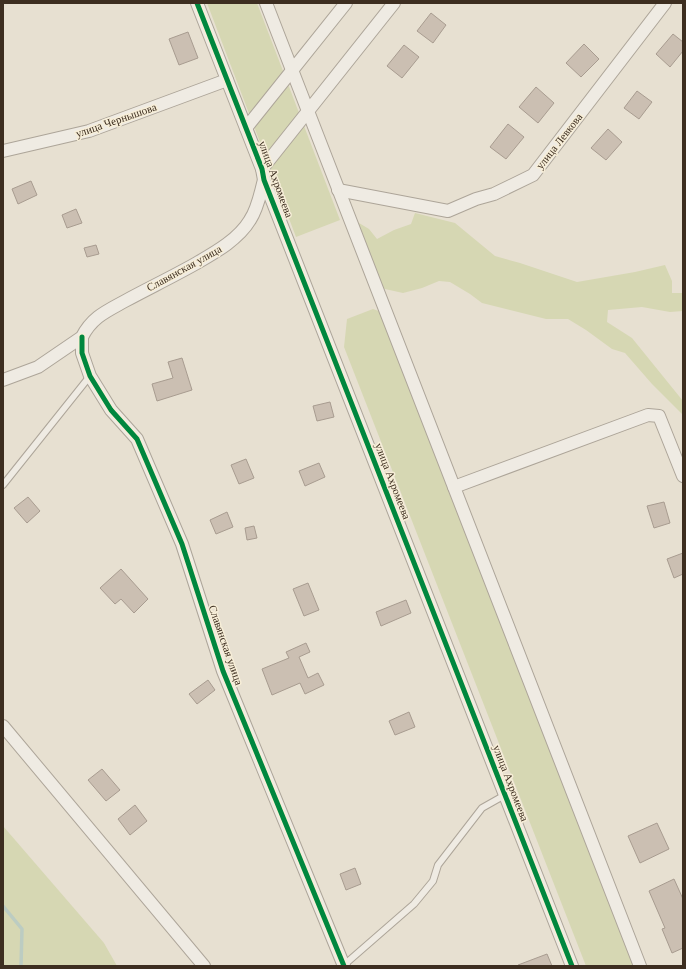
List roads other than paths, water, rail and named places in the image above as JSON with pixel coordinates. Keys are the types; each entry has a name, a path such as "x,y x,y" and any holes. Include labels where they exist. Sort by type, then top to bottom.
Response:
{"street":[{"name":"улица Ахромеева","path":"197,3 572,966"},
{"path":"266,3 640,966"},
{"path":"246,128 346,3"},
{"path":"263,175 308,111 394,3"},
{"name":"улица Левкова","path":"338,190 448,211 476,199 494,194 533,175 666,3"},
{"name":"улица Чернышова","path":"3,151 89,131 227,80"},
{"name":"Славянская улица","path":"3,380 38,367 82,337 99,315 214,254 230,242 250,221 258,203 263,175"},
{"name":"Славянская улица","path":"82,337 82,353 90,376 111,410 137,440 182,544 223,671 344,966"},
{"path":"454,487 648,415 659,416 683,476"},
{"path":"3,726 204,966"}],"lane":[{"path":"3,485 90,376"},
{"path":"344,966 414,904 433,881 438,865 482,808 505,795"}],"waterway":[{"path":"3,906 22,929 21,966"}]}
